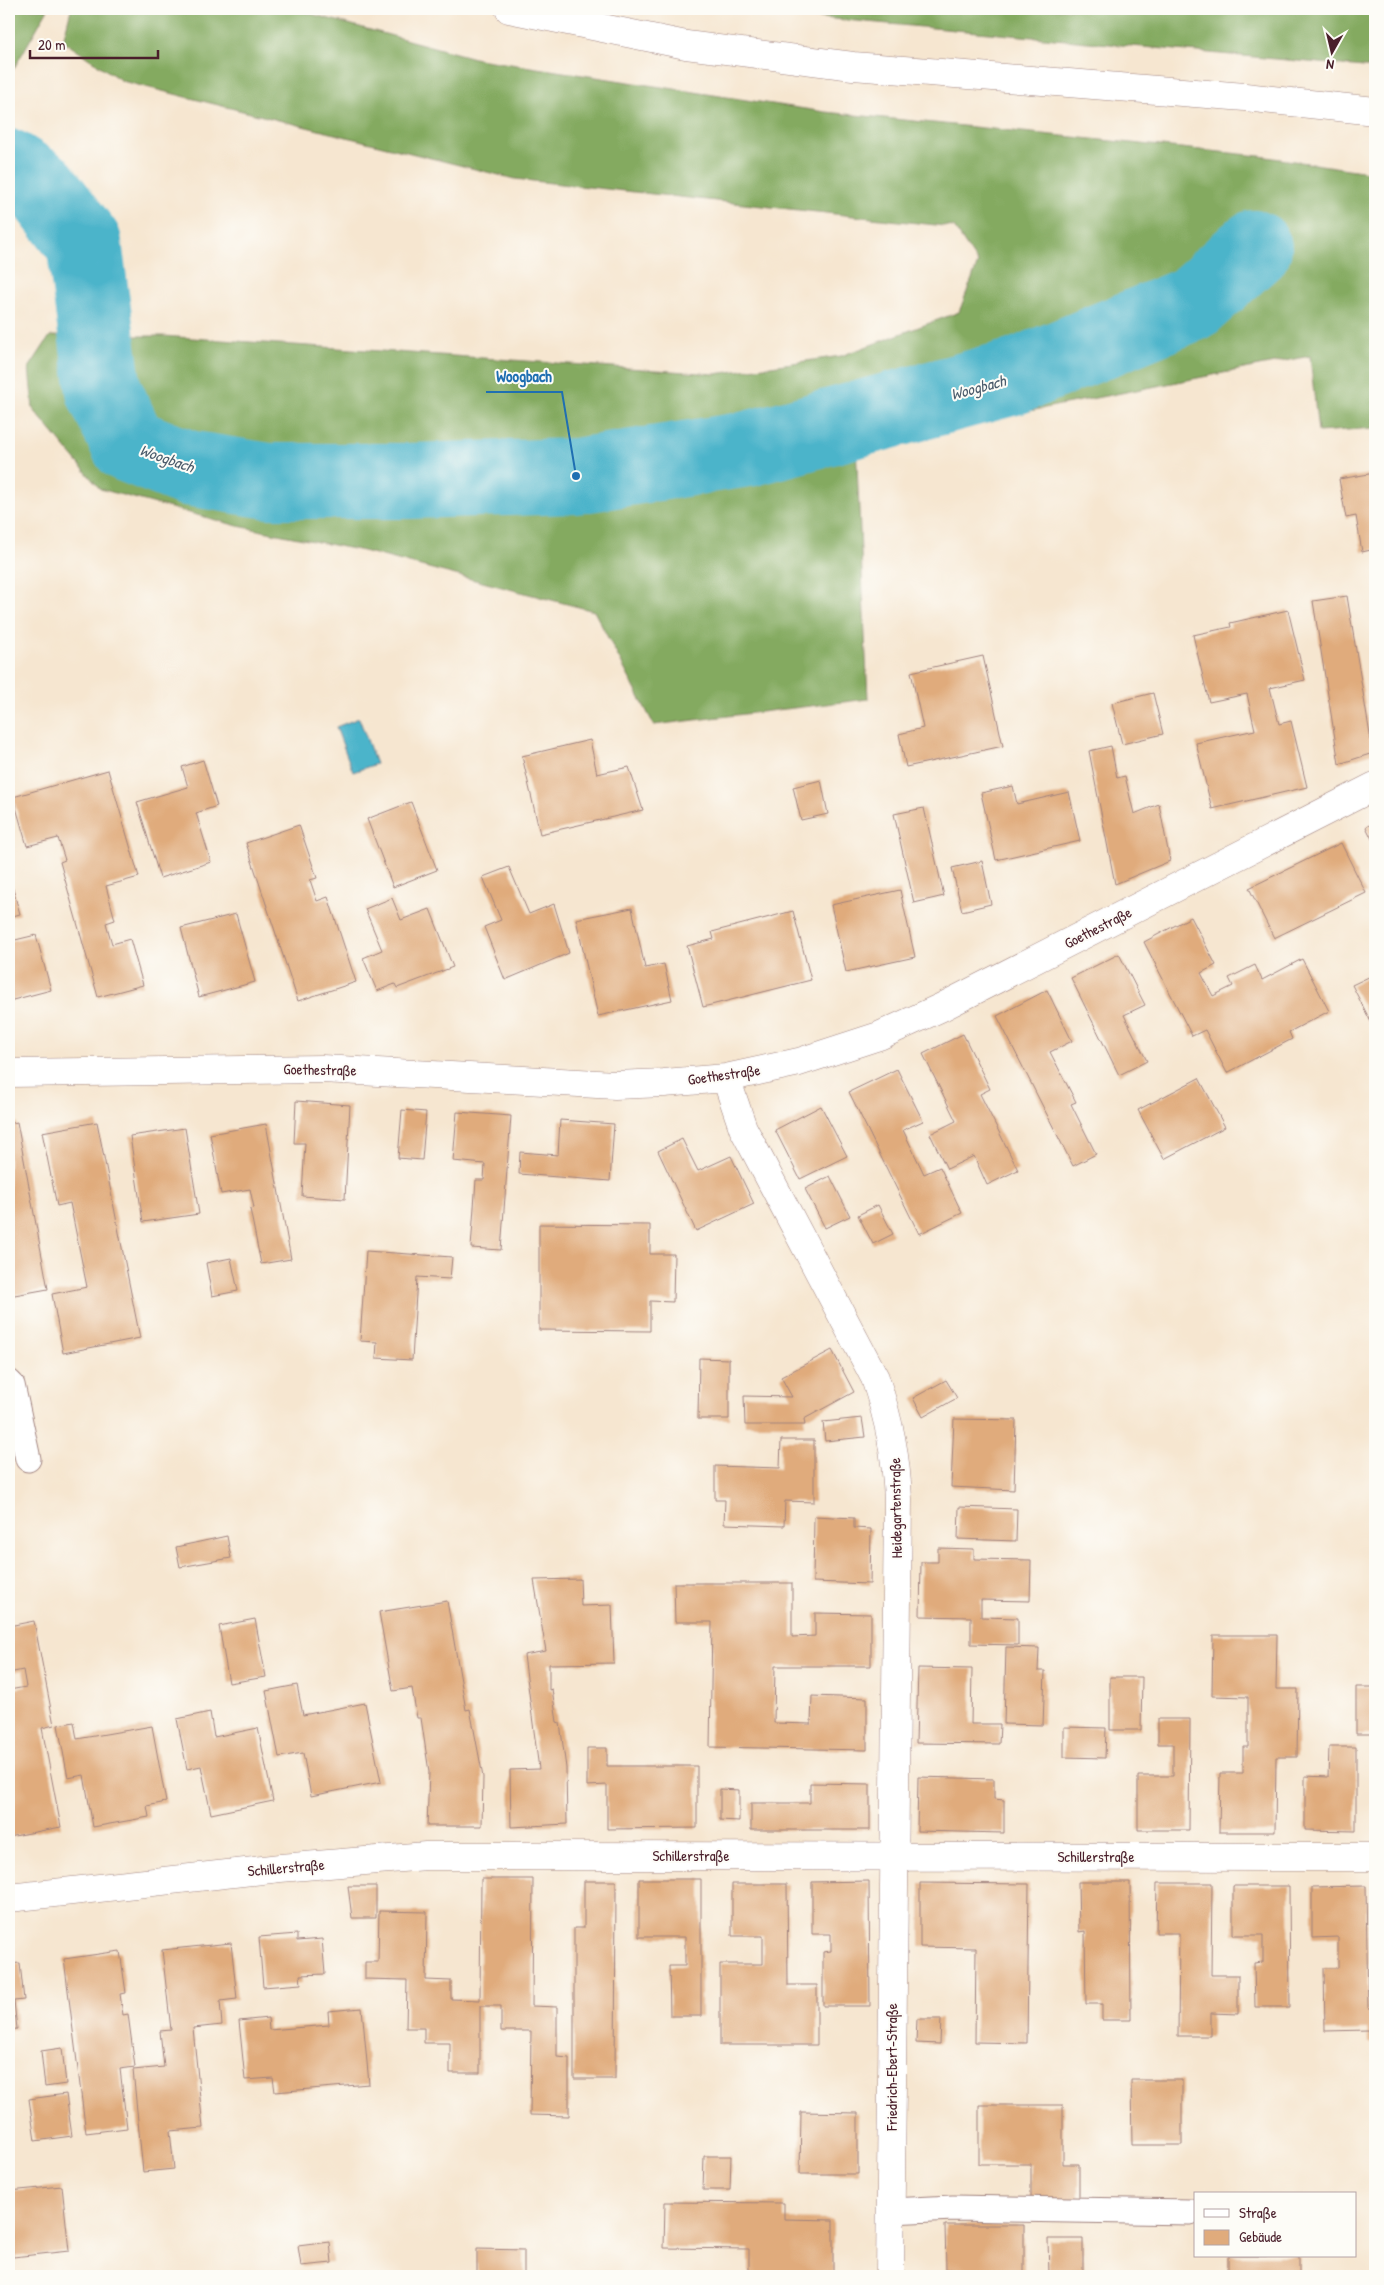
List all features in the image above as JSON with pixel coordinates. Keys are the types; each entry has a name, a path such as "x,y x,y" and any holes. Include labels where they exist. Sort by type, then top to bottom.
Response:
{"street":[{"path":"509,9 686,45 853,66 1245,98 1375,111"},
{"name":"Goethestraße","path":"9,1073 322,1069 615,1085 726,1078 799,1062 879,1036 906,1024 1375,786"},
{"name":"Heidegartenstraße","path":"726,1078 744,1128 875,1378 889,1420 897,1463 898,1499 894,1857"},
{"name":"Schillerstraße","path":"9,1898 280,1868 426,1856 1375,1857"},
{"name":"Friedrich-Ebert-Straße","path":"890,2276 894,1857"}],"lane":[{"path":"9,1382 12,1385 28,1459"},
{"path":"892,2211 952,2208 1190,2212"}],"green space":[{"path":"9,9 48,9 9,77"},
{"path":"71,9 293,9 478,59 825,112 1260,156 1375,173 1375,428 1318,432 1310,356 856,445 868,699 654,725 594,611 363,551 238,526 100,489 33,409 29,368 50,336 163,336 715,374 841,356 959,312 978,263 954,227 515,179 122,81 63,41"},
{"path":"737,9 1375,9 1375,68 756,12"}],"water":[{"path":"359,718 376,764 353,772 336,727"}],"building":[{"path":"1375,473 1375,549 1362,552 1356,516 1346,518 1339,479"},
{"path":"1347,596 1373,753 1339,764 1313,601"},
{"path":"1288,610 1305,680 1270,688 1279,724 1291,721 1307,787 1212,809 1196,743 1255,730 1247,694 1209,702 1193,635 1231,627 1230,623"},
{"path":"983,656 1003,746 906,767 899,734 923,728 911,672"},
{"path":"1153,693 1163,734 1122,744 1112,703"},
{"path":"590,740 597,774 629,767 643,810 540,834 522,756"},
{"path":"1111,746 1117,778 1125,776 1134,814 1159,804 1170,861 1115,884 1089,751"},
{"path":"203,760 217,806 196,813 211,862 160,878 137,802 188,787 182,767"},
{"path":"108,770 139,877 106,886 115,920 106,923 112,944 130,939 143,985 98,997 60,862 65,860 58,838 27,846 13,797"},
{"path":"821,780 828,814 801,820 793,787"},
{"path":"1013,786 1017,804 1069,792 1080,841 996,860 981,793"},
{"path":"411,802 437,870 393,887 367,819"},
{"path":"924,808 944,896 914,903 894,814"},
{"path":"1375,822 1375,845 1366,827"},
{"path":"299,825 317,878 310,880 317,901 328,897 356,982 298,1001 246,843"},
{"path":"1341,843 1366,893 1274,938 1249,888"},
{"path":"982,861 991,904 962,911 952,868"},
{"path":"509,867 529,914 554,904 569,953 505,980 484,927 501,920 483,877"},
{"path":"9,875 20,914 9,917"},
{"path":"900,890 915,957 846,972 831,905"},
{"path":"392,898 401,920 430,909 453,967 397,988 395,984 377,991 363,958 382,950 365,909"},
{"path":"632,908 645,968 664,964 672,1000 598,1016 576,919"},
{"path":"793,911 811,980 703,1007 687,946 714,939 712,932"},
{"path":"236,914 255,982 199,997 181,928"},
{"path":"1191,917 1216,965 1201,973 1213,996 1233,986 1229,978 1255,965 1262,980 1302,959 1329,1011 1289,1032 1292,1039 1227,1073 1205,1030 1192,1036 1144,942"},
{"path":"9,934 11,941 36,935 51,990 9,1001"},
{"path":"1119,954 1145,1005 1124,1015 1147,1061 1119,1075 1071,978"},
{"path":"1375,974 1375,1030 1352,985"},
{"path":"1047,990 1072,1041 1050,1052 1076,1102 1071,1104 1096,1154 1073,1166 997,1016"},
{"path":"963,1034 990,1089 980,1094 1018,1170 987,1185 974,1156 947,1169 930,1134 956,1121 923,1054"},
{"path":"897,1069 923,1121 903,1130 924,1174 940,1167 962,1213 919,1234 849,1092"},
{"path":"1199,1078 1225,1127 1164,1159 1138,1110"},
{"path":"296,1101 350,1105 345,1199 302,1196 305,1143 294,1143"},
{"path":"821,1106 847,1156 800,1179 775,1130"},
{"path":"402,1110 426,1112 422,1160 398,1158"},
{"path":"457,1112 511,1116 501,1250 471,1248 476,1180 484,1180 485,1164 453,1161"},
{"path":"560,1120 614,1124 610,1181 519,1174 520,1152 558,1155"},
{"path":"17,1122 48,1289 9,1296 9,1124"},
{"path":"97,1122 140,1338 63,1353 52,1294 87,1287 70,1203 57,1206 42,1132"},
{"path":"266,1124 291,1259 261,1264 250,1209 254,1208 250,1189 221,1194 210,1134"},
{"path":"185,1128 199,1214 143,1222 130,1136"},
{"path":"682,1139 698,1171 731,1156 754,1204 696,1231 658,1151"},
{"path":"830,1176 850,1216 825,1228 805,1189"},
{"path":"878,1205 893,1234 873,1244 858,1215"},
{"path":"539,1224 650,1225 650,1254 674,1254 673,1302 650,1301 650,1331 539,1330"},
{"path":"366,1251 452,1257 450,1279 417,1277 412,1360 376,1358 377,1342 360,1341"},
{"path":"231,1258 238,1291 212,1296 206,1263"},
{"path":"832,1350 854,1392 804,1419 805,1425 745,1425 744,1396 792,1397 781,1377"},
{"path":"699,1358 729,1359 729,1419 698,1419"},
{"path":"946,1380 957,1398 923,1417 913,1398"},
{"path":"862,1418 865,1437 825,1441 823,1422"},
{"path":"954,1419 1016,1420 1014,1490 951,1487"},
{"path":"781,1440 814,1440 814,1502 785,1501 784,1526 724,1524 725,1500 715,1500 715,1466 780,1468"},
{"path":"959,1507 1017,1509 1016,1541 958,1539"},
{"path":"814,1516 854,1518 854,1528 871,1529 870,1584 813,1582"},
{"path":"227,1536 231,1558 180,1567 176,1547"},
{"path":"938,1548 974,1549 974,1559 1031,1560 1030,1601 981,1600 981,1617 1018,1618 1018,1645 971,1644 971,1617 920,1616 921,1562 938,1562"},
{"path":"580,1579 581,1606 612,1605 614,1663 549,1664 549,1690 552,1689 557,1722 560,1723 566,1768 567,1824 511,1827 510,1770 539,1769 524,1655 546,1651 534,1580"},
{"path":"674,1583 792,1583 792,1637 815,1636 815,1613 871,1614 871,1666 775,1666 774,1723 811,1724 812,1696 867,1698 867,1750 710,1747 712,1622 675,1622"},
{"path":"447,1601 466,1710 470,1709 483,1777 482,1826 427,1826 429,1772 421,1718 417,1718 412,1688 393,1691 379,1612"},
{"path":"255,1619 266,1677 229,1683 219,1626"},
{"path":"34,1621 54,1725 42,1728 61,1827 9,1837 9,1690 26,1687 23,1670 9,1673 9,1626"},
{"path":"1213,1635 1277,1635 1276,1689 1298,1689 1297,1757 1276,1757 1275,1832 1219,1832 1220,1773 1243,1773 1243,1747 1248,1747 1248,1697 1212,1696"},
{"path":"1006,1647 1039,1648 1038,1671 1045,1671 1043,1725 1004,1724"},
{"path":"918,1668 972,1669 971,1724 1000,1724 999,1744 916,1743"},
{"path":"1110,1677 1142,1677 1141,1730 1110,1730"},
{"path":"297,1685 303,1715 365,1703 381,1782 311,1796 303,1753 279,1757 266,1691"},
{"path":"1356,1687 1375,1687 1375,1734 1356,1734"},
{"path":"210,1712 214,1737 258,1728 273,1801 211,1814 201,1766 187,1769 177,1719"},
{"path":"1158,1719 1190,1719 1189,1830 1138,1830 1138,1776 1173,1776 1173,1744 1158,1744"},
{"path":"74,1722 77,1739 152,1726 166,1802 147,1806 149,1817 93,1827 84,1775 68,1778 58,1725"},
{"path":"1064,1727 1106,1728 1105,1758 1064,1757"},
{"path":"1329,1747 1356,1747 1356,1831 1305,1830 1305,1776 1328,1777"},
{"path":"587,1748 607,1748 607,1766 697,1766 697,1828 607,1829 607,1785 587,1786"},
{"path":"918,1777 994,1779 994,1799 1004,1800 1004,1833 917,1831"},
{"path":"810,1783 870,1784 870,1830 751,1830 751,1803 810,1803"},
{"path":"720,1789 739,1790 739,1821 720,1820"},
{"path":"481,1879 533,1879 532,2006 557,2007 557,2057 569,2058 569,2116 530,2115 531,2031 501,2031 501,2006 480,2006 480,2073 450,2073 450,2043 424,2043 424,2028 406,2028 407,1980 365,1979 365,1962 378,1962 379,1911 427,1912 426,1980 451,1981 451,1999 480,2000"},
{"path":"639,1879 701,1879 701,2016 670,2016 669,1966 685,1966 685,1937 639,1937"},
{"path":"584,1881 616,1881 615,2079 574,2079 574,1928 584,1928"},
{"path":"869,1881 870,2006 823,2006 823,1952 831,1951 831,1934 812,1934 812,1882"},
{"path":"1078,1882 1130,1882 1131,2020 1102,2020 1102,2004 1086,2004 1085,1931 1079,1932"},
{"path":"920,1883 1029,1884 1027,2043 975,2042 976,1948 920,1947"},
{"path":"1157,1883 1212,1883 1211,1975 1238,1975 1238,2014 1211,2013 1211,2036 1178,2036 1179,1933 1156,1933"},
{"path":"732,1884 787,1884 788,1985 817,1985 817,2045 720,2045 720,1964 763,1964 763,1936 732,1936"},
{"path":"348,1886 376,1886 376,1918 352,1918"},
{"path":"1233,1886 1289,1886 1290,2007 1255,2007 1254,1963 1263,1962 1263,1935 1233,1935"},
{"path":"1366,1886 1368,2008 1375,2008 1375,2043 1369,2043 1368,2030 1325,2031 1324,1968 1338,1968 1338,1937 1312,1938 1312,1887"},
{"path":"297,1934 297,1941 322,1939 325,1974 300,1975 301,1984 263,1987 259,1937"},
{"path":"231,1943 237,1999 220,2001 222,2025 193,2028 203,2128 170,2131 174,2169 143,2172 133,2070 164,2067 160,2031 171,2030 162,1950"},
{"path":"120,1951 126,1993 120,1994 123,2015 128,2014 135,2067 120,2069 127,2128 86,2133 64,1959"},
{"path":"20,1963 24,2000 14,2001 17,2029 9,2030 9,1964"},
{"path":"362,2008 369,2084 275,2092 273,2078 245,2080 239,2021 268,2018 269,2030 329,2025 328,2011"},
{"path":"917,2019 941,2019 940,2044 916,2043"},
{"path":"62,2048 66,2084 45,2087 41,2051"},
{"path":"1131,2080 1182,2080 1182,2145 1132,2145"},
{"path":"66,2094 72,2136 35,2141 29,2099"},
{"path":"979,2105 1063,2105 1063,2164 1079,2164 1079,2202 1031,2202 1031,2164 979,2164"},
{"path":"801,2112 858,2113 858,2174 800,2174"},
{"path":"704,2156 731,2156 730,2190 703,2190"},
{"path":"62,2186 69,2251 13,2257 9,2191"},
{"path":"665,2202 784,2203 784,2219 833,2220 833,2276 749,2276 749,2249 664,2248"},
{"path":"945,2225 1024,2225 1024,2276 964,2276 964,2270 946,2269"},
{"path":"1048,2239 1083,2239 1083,2276 1049,2276"},
{"path":"330,2242 332,2263 301,2266 298,2246"},
{"path":"477,2249 524,2250 524,2276 477,2276"},
{"path":"1228,2258 1299,2258 1299,2276 1228,2276"}],"waterway":[{"name":"Woogbach","path":"9,167 41,187 84,243 104,391 129,445 187,468 269,481 409,481 576,476 748,449 1017,376 1193,303 1254,248"}],"place":[{"name":"Woogbach","path":"576,476"}]}
